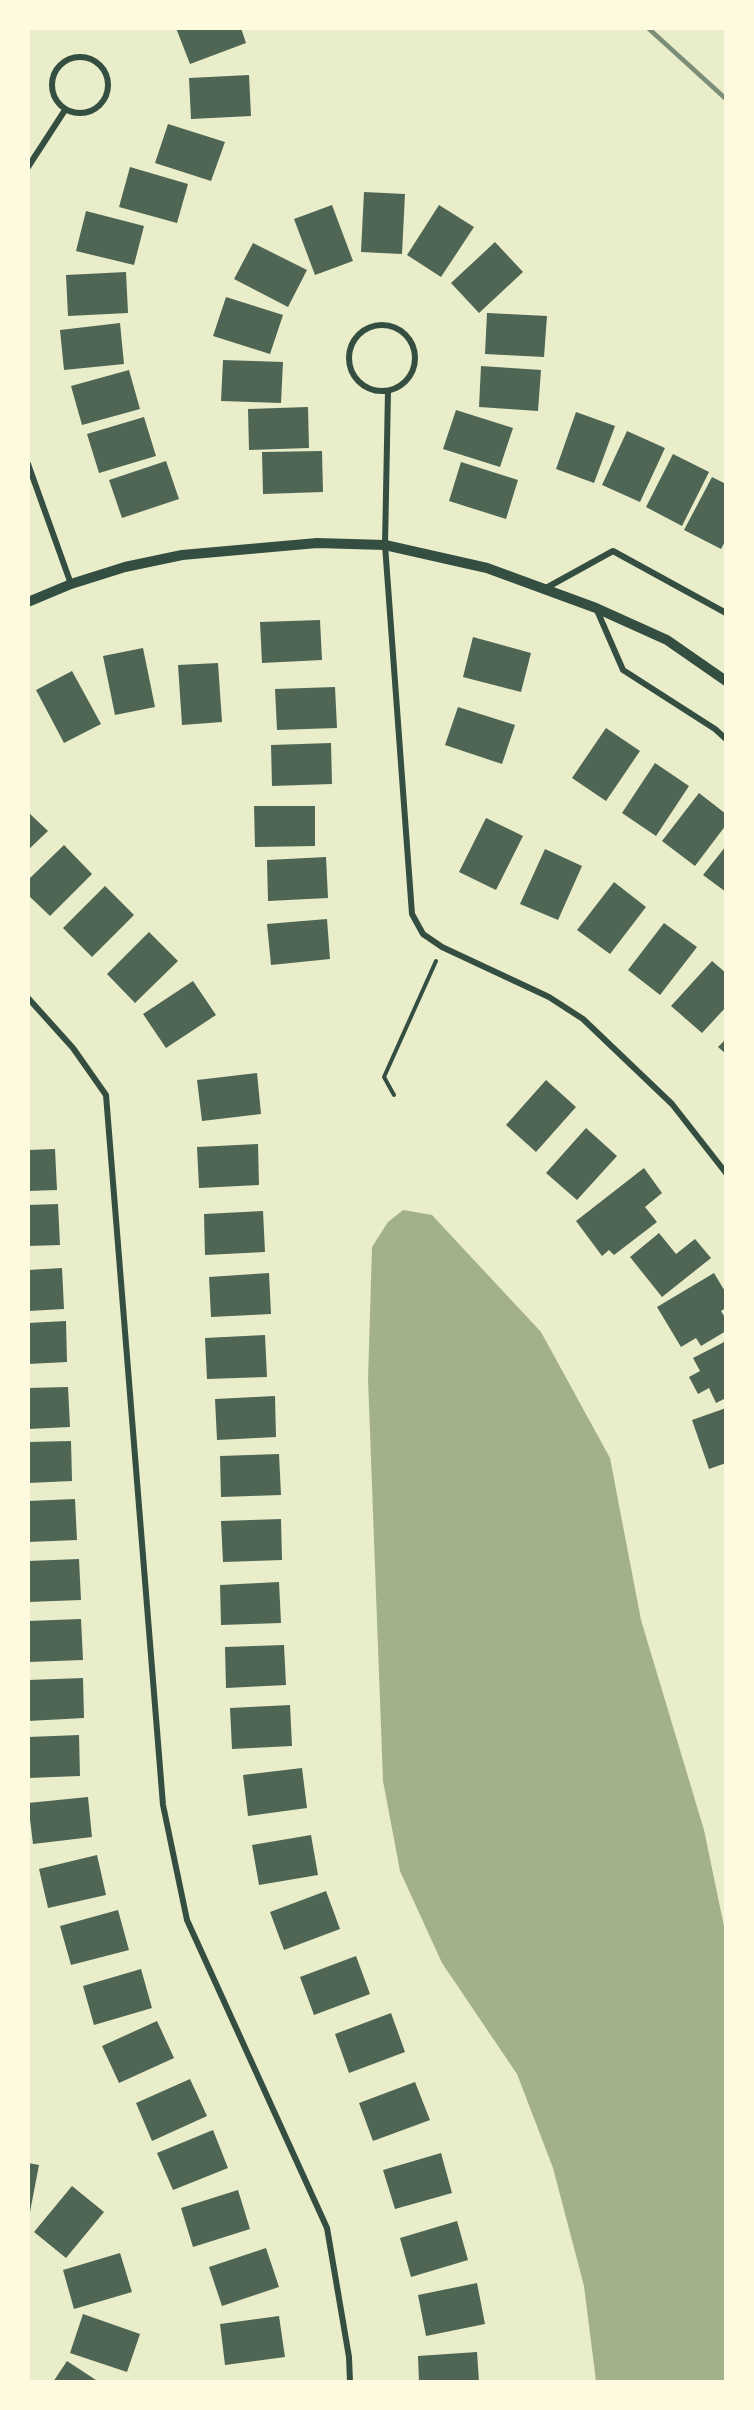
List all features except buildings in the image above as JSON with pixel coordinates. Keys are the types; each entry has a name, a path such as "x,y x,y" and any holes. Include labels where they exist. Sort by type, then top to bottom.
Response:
{"street":[{"path":"75,57 95,61 107,76 108,90 105,99 90,112 80,114 65,110 57,103 53,95 51,82 54,72 60,64 75,57"},
{"path":"28,166 65,110"},
{"path":"385,325 396,328 406,335 412,344 415,357 408,379 388,391 368,389 351,373 348,359 350,348 356,337 364,330 374,326 385,325"},
{"path":"388,391 385,545 412,914 423,934 442,947 549,997 583,1019 672,1104 726,1173"},
{"path":"28,464 71,584"},
{"path":"28,602 71,584 125,567 182,555 317,543 385,545 487,568 546,588 667,640 726,681"},
{"path":"546,588 612,551 726,613"},
{"path":"596,608 624,670 715,729 726,739"},
{"path":"28,998 73,1048 106,1095 163,1805 187,1920 327,2228 349,2357 350,2382"}],"path":[{"path":"394,1095 384,1077 442,947"}],"shaded area":[{"path":"403,1210 432,1215 541,1332 610,1458 641,1620 704,1830 725,1931 725,2381 596,2381 584,2286 553,2168 517,2074 442,1963 400,1871 383,1781 368,1379 372,1247 388,1222"}],"railway":[{"path":"648,28 726,99"}]}
